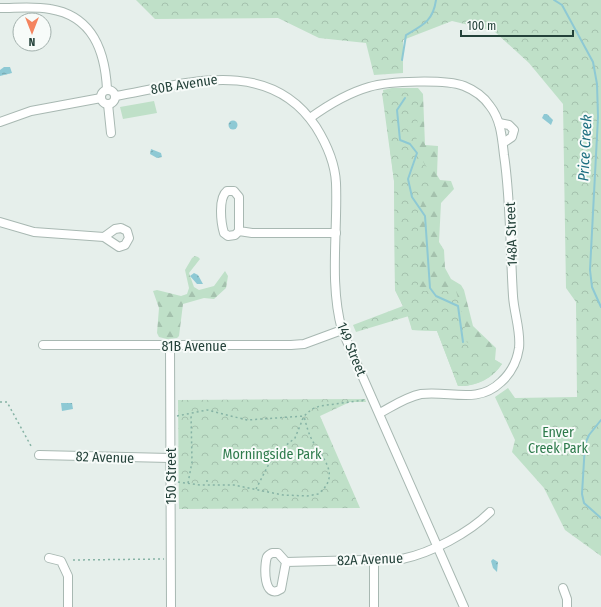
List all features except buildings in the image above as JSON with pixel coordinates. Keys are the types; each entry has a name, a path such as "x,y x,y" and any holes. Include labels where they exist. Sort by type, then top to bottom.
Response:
{"street":[{"path":"0,8 49,9 66,14 80,22 94,37 102,51 106,67 107,89"},
{"name":"80B Avenue","path":"116,96 211,79 238,79 275,90 291,101 310,118"},
{"name":"148A Street","path":"310,118 356,92 380,84 446,82 460,85 472,90 488,103 499,123 508,181 513,294 519,343 515,363 500,383 488,391 471,395 428,394 415,396 380,412"},
{"path":"107,89 114,92 116,96 114,102 108,104 104,103 101,98 102,92 107,89"},
{"path":"0,122 31,111 101,98"},
{"path":"108,104 111,133"},
{"name":"149 Street","path":"310,118 325,142 333,164 336,182 336,293 342,330 373,400 380,412 464,607"},
{"path":"499,123 509,125 514,130 512,137 503,142"},
{"path":"227,191 235,192 239,197 239,231 236,235 230,236 225,234 223,230 222,199 227,191"},
{"path":"0,222 34,232 104,237"},
{"path":"239,231 252,233 336,233"},
{"name":"81B Avenue","path":"43,345 297,345 342,330"},
{"name":"150 Street","path":"170,346 172,607"},
{"name":"82 Avenue","path":"39,455 170,458"},
{"name":"82A Avenue","path":"286,562 374,561 411,557 437,546 474,526 490,512"},
{"path":"272,552 276,552 286,562 281,589 274,592 269,590 267,587 267,557 272,552"},
{"path":"49,558 61,561 66,569 68,607"},
{"path":"374,561 374,607"},
{"path":"563,588 567,601 567,607"}],"path":[{"path":"256,489 273,456 295,438 304,416 312,408 373,400"},
{"path":"0,402 7,402 31,446"},
{"path":"177,416 211,410 247,420 304,416"},
{"path":"188,483 192,462 191,414"},
{"path":"177,482 208,485 234,485 276,494 307,496 318,494 325,487 329,471 328,464 312,439 304,416"},
{"path":"207,480 208,485"},
{"path":"73,560 166,559"}],"green space":[{"name":"Enver Creek Park","path":"136,0 601,0 601,556 565,530 544,488 512,452 515,440 495,397 508,388 515,398 577,397 576,302 566,288 563,104 529,63 494,31 452,21 403,40 403,73 374,75 366,43 319,38 278,18 155,19"},
{"path":"392,88 418,88 423,94 425,145 438,146 437,175 440,180 451,181 454,189 441,203 439,242 444,250 445,268 451,279 461,285 464,290 473,326 496,348 495,360 502,364 488,378 471,385 458,386 437,331 412,330 407,314 395,290 394,181 383,90"},
{"path":"396,90 419,90 416,149 434,181 418,211 418,291 456,291 465,322 465,341 502,364 488,378 471,385 458,386 437,331 412,330 409,316 356,332 353,325 403,306 395,290 394,181 382,93"},
{"path":"154,101 157,113 123,119 120,107"},
{"path":"195,256 200,259 189,273 194,287 199,290 214,286 225,271 228,276 226,288 214,299 204,298 183,304 179,336 177,338 167,339 159,337 157,333 159,308 153,291 157,290 181,296 187,294 189,288 185,270 192,258"},
{"name":"Morningside Park","path":"365,399 366,402 350,402 320,416 360,508 179,509 178,400"}],"water":[{"path":"4,67 10,67 12,73 0,76 0,70"},
{"path":"544,114 547,114 553,120 551,125 542,118"},
{"path":"231,121 235,121 237,125 235,129 231,129 229,127 229,123"},
{"path":"151,149 161,153 162,157 157,158 150,154"},
{"path":"194,273 198,275 203,284 197,284 190,276"},
{"path":"61,403 72,403 73,409 62,411"},
{"path":"493,559 498,562 497,572 493,568 491,561"}],"waterway":[{"path":"402,60 406,35 430,18 435,7 436,0"},
{"name":"Price Creek","path":"554,0 562,5 593,62 597,84 598,117 590,270 592,287 601,307"},
{"path":"405,98 397,110 400,140 410,144 417,153 408,179 412,197 425,216 430,288 436,296 458,306 463,342"},
{"name":"Price Creek","path":"601,420 589,435 585,444 582,494 584,503 601,518"}]}
